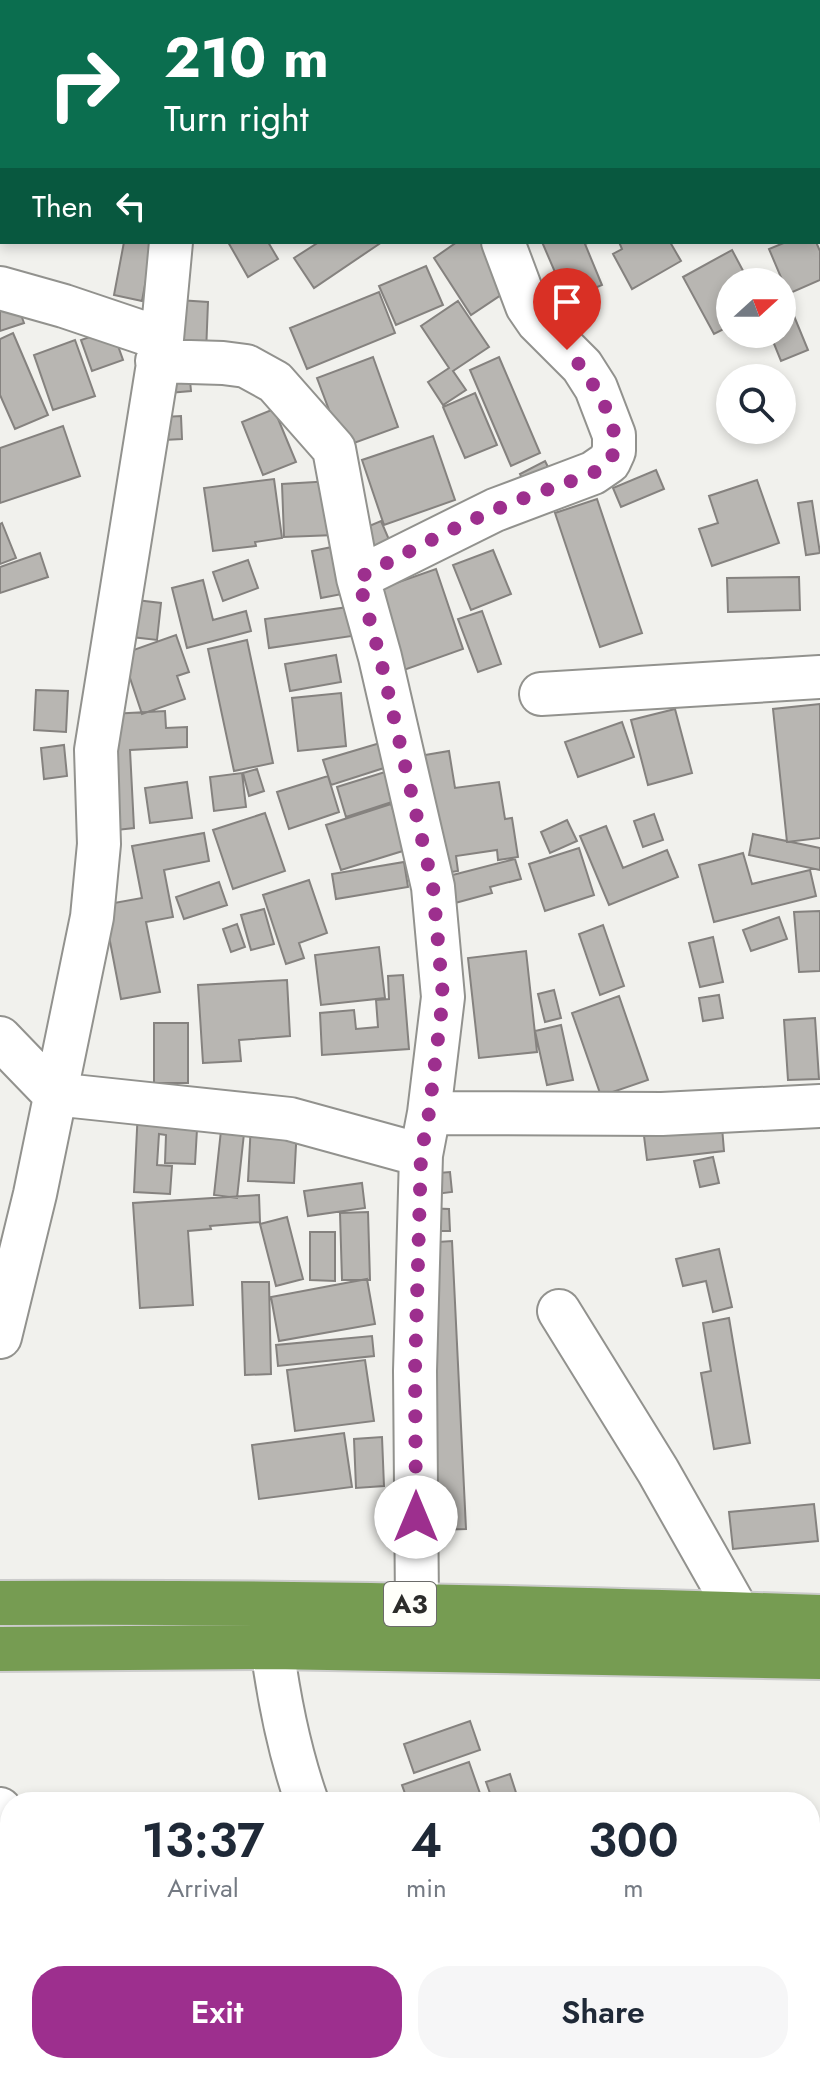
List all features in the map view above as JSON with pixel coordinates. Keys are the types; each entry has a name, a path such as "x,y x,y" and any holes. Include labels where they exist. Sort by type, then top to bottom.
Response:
{"highway":[{"name":"A3","path":"0,1603 192,1601 417,1604 820,1617"},
{"name":"A3","path":"0,1649 272,1647 820,1657"}],"street":[{"path":"0,1337 35,1194 92,917 99,844 96,750 159,350 171,244"},
{"path":"358,578 495,510 593,473 609,462 614,451 614,435 596,388 582,366 538,322 527,306 504,244"},
{"path":"0,288 64,306 159,350 246,366 275,382 334,449 358,578 380,657 433,887 443,997 421,1155 415,1371 417,1604"},
{"path":"541,694 820,677"},
{"path":"0,1038 54,1094 290,1119 421,1155"},
{"path":"429,1113 662,1114 820,1106"},
{"path":"559,1311 658,1471 739,1614"},
{"path":"272,1647 281,1713 304,1792"}],"building":[{"path":"124,244 153,244 142,301 114,295"},
{"path":"229,244 269,244 278,259 248,277"},
{"path":"316,244 379,244 314,288 294,258"},
{"path":"454,244 485,244 513,287 471,315 434,258"},
{"path":"543,244 585,244 602,285 567,300"},
{"path":"620,244 671,244 681,261 632,289 613,254 622,249"},
{"path":"781,244 817,244 820,251 820,280 796,290 796,268 777,268 769,249"},
{"path":"732,250 742,268 716,268 716,333 714,334 683,277"},
{"path":"426,266 443,305 396,325 379,286"},
{"path":"13,292 24,323 0,331 0,296"},
{"path":"379,292 395,333 307,369 290,328"},
{"path":"178,300 208,302 206,353 175,351"},
{"path":"458,301 489,347 453,371 466,390 443,405 428,382 449,368 421,326"},
{"path":"796,321 808,350 781,361 776,348 796,348"},
{"path":"112,329 123,360 92,371 81,340"},
{"path":"13,333 48,415 15,429 0,395 0,339"},
{"path":"75,340 95,396 53,410 34,355"},
{"path":"373,357 398,427 343,447 317,378"},
{"path":"499,357 540,453 511,466 470,370"},
{"path":"189,370 191,391 169,393 167,373"},
{"path":"475,393 497,445 465,458 443,407"},
{"path":"274,409 296,462 263,475 242,422"},
{"path":"181,416 182,439 164,440 164,417"},
{"path":"63,426 80,476 0,503 0,448"},
{"path":"433,436 455,500 384,525 362,460"},
{"path":"545,461 553,477 527,490 520,474"},
{"path":"656,470 664,489 621,507 613,488"},
{"path":"274,479 282,538 255,542 256,546 213,551 204,488"},
{"path":"757,480 779,543 712,566 699,529 718,523 709,496"},
{"path":"332,481 335,535 284,537 282,484"},
{"path":"597,499 642,633 600,647 555,513"},
{"path":"812,501 820,553 806,555 798,503"},
{"path":"381,521 390,542 365,553 355,532"},
{"path":"0,524 16,558 0,564"},
{"path":"332,547 342,594 321,598 312,551"},
{"path":"493,550 511,594 471,610 453,565"},
{"path":"40,553 48,577 0,593 0,567"},
{"path":"248,560 258,588 223,601 213,572"},
{"path":"436,569 463,649 401,671 373,591"},
{"path":"799,577 800,610 728,612 727,578"},
{"path":"203,580 213,620 246,611 251,631 187,648 172,588"},
{"path":"136,600 161,603 157,640 132,637"},
{"path":"348,607 352,636 269,648 265,619"},
{"path":"482,611 501,664 478,672 458,619"},
{"path":"176,635 189,672 177,676 185,699 142,714 122,654"},
{"path":"247,640 273,763 234,771 208,649"},
{"path":"336,655 341,682 290,691 285,664"},
{"path":"36,690 68,691 66,732 34,730"},
{"path":"341,693 346,746 298,751 292,698"},
{"path":"820,704 820,838 787,842 773,709"},
{"path":"675,709 692,773 648,785 631,720"},
{"path":"165,711 166,728 187,727 187,747 130,750 134,828 117,830 111,714"},
{"path":"622,722 634,757 578,777 565,742"},
{"path":"380,743 387,767 331,785 323,760"},
{"path":"64,745 67,776 44,779 41,748"},
{"path":"449,751 455,788 499,782 505,819 512,818 518,857 498,860 497,850 456,856 458,871 431,875 413,757"},
{"path":"257,769 264,791 249,796 243,773"},
{"path":"385,772 395,801 346,817 337,787"},
{"path":"242,773 246,807 214,811 210,777"},
{"path":"328,776 339,812 289,829 277,792"},
{"path":"187,782 192,818 150,823 145,788"},
{"path":"391,804 406,850 341,870 326,825"},
{"path":"265,813 285,871 233,889 213,830"},
{"path":"654,814 663,840 643,847 634,821"},
{"path":"567,820 577,841 550,853 541,832"},
{"path":"606,826 623,868 667,850 678,877 609,905 580,836"},
{"path":"204,833 209,861 164,870 173,917 146,922 160,992 121,999 103,905 142,898 132,846"},
{"path":"753,834 820,848 820,870 749,855"},
{"path":"579,848 594,895 545,911 529,864"},
{"path":"743,853 752,884 810,870 816,896 714,922 699,865"},
{"path":"515,859 521,879 490,887 492,893 444,906 437,879"},
{"path":"404,862 408,887 336,899 332,874"},
{"path":"309,880 327,933 299,943 304,958 286,964 263,895"},
{"path":"219,882 227,905 184,919 176,897"},
{"path":"264,909 274,944 251,950 241,915"},
{"path":"820,911 820,971 799,972 794,912"},
{"path":"779,917 787,939 751,951 743,930"},
{"path":"237,924 245,947 231,952 223,929"},
{"path":"603,925 624,986 600,995 579,934"},
{"path":"713,937 723,982 700,987 689,943"},
{"path":"379,947 385,998 321,1005 315,955"},
{"path":"526,951 537,1052 479,1058 468,958"},
{"path":"403,975 409,1049 322,1055 320,1013 354,1010 356,1029 378,1027 376,1000 389,999 388,976"},
{"path":"287,980 290,1036 239,1040 241,1061 203,1063 198,985"},
{"path":"554,990 561,1018 545,1022 538,994"},
{"path":"719,995 723,1018 703,1021 699,998"},
{"path":"619,996 648,1080 601,1096 572,1013"},
{"path":"815,1018 819,1079 788,1080 784,1020"},
{"path":"154,1023 188,1023 188,1083 154,1083"},
{"path":"561,1025 573,1080 547,1085 535,1031"},
{"path":"138,1109 198,1112 195,1164 165,1163 166,1135 159,1134 157,1165 172,1166 170,1194 134,1192"},
{"path":"223,1112 246,1115 237,1198 214,1195"},
{"path":"251,1123 297,1126 294,1183 248,1181"},
{"path":"722,1127 724,1151 647,1160 644,1136"},
{"path":"713,1157 719,1183 700,1187 694,1161"},
{"path":"450,1172 452,1192 428,1195 426,1174"},
{"path":"362,1183 365,1208 308,1216 304,1191"},
{"path":"259,1195 260,1222 188,1231 193,1305 140,1308 133,1203"},
{"path":"423,1208 449,1209 450,1231 423,1231"},
{"path":"368,1212 370,1280 342,1280 340,1213"},
{"path":"287,1217 303,1279 276,1286 260,1224"},
{"path":"310,1232 335,1232 335,1281 310,1280"},
{"path":"452,1241 466,1529 437,1530 423,1243"},
{"path":"719,1249 732,1307 713,1312 706,1281 683,1286 676,1259"},
{"path":"367,1279 375,1324 279,1341 271,1297"},
{"path":"242,1282 269,1282 271,1374 245,1375"},
{"path":"729,1318 750,1443 714,1449 701,1373 711,1371 703,1323"},
{"path":"372,1336 374,1356 278,1366 276,1345"},
{"path":"365,1360 374,1421 295,1431 287,1370"},
{"path":"344,1433 352,1487 259,1499 252,1445"},
{"path":"382,1437 384,1486 356,1488 354,1439"},
{"path":"814,1504 818,1541 733,1549 729,1512"},
{"path":"470,1721 480,1750 414,1773 404,1744"},
{"path":"469,1762 480,1792 404,1792 402,1785"},
{"path":"510,1774 516,1792 490,1792 486,1782"}],"route":[{"path":"416,1517 415,1371 421,1155 443,997 433,887 380,657 358,578 495,510 593,473 609,462 614,451 614,435 606,412 596,388 567,350"}]}
